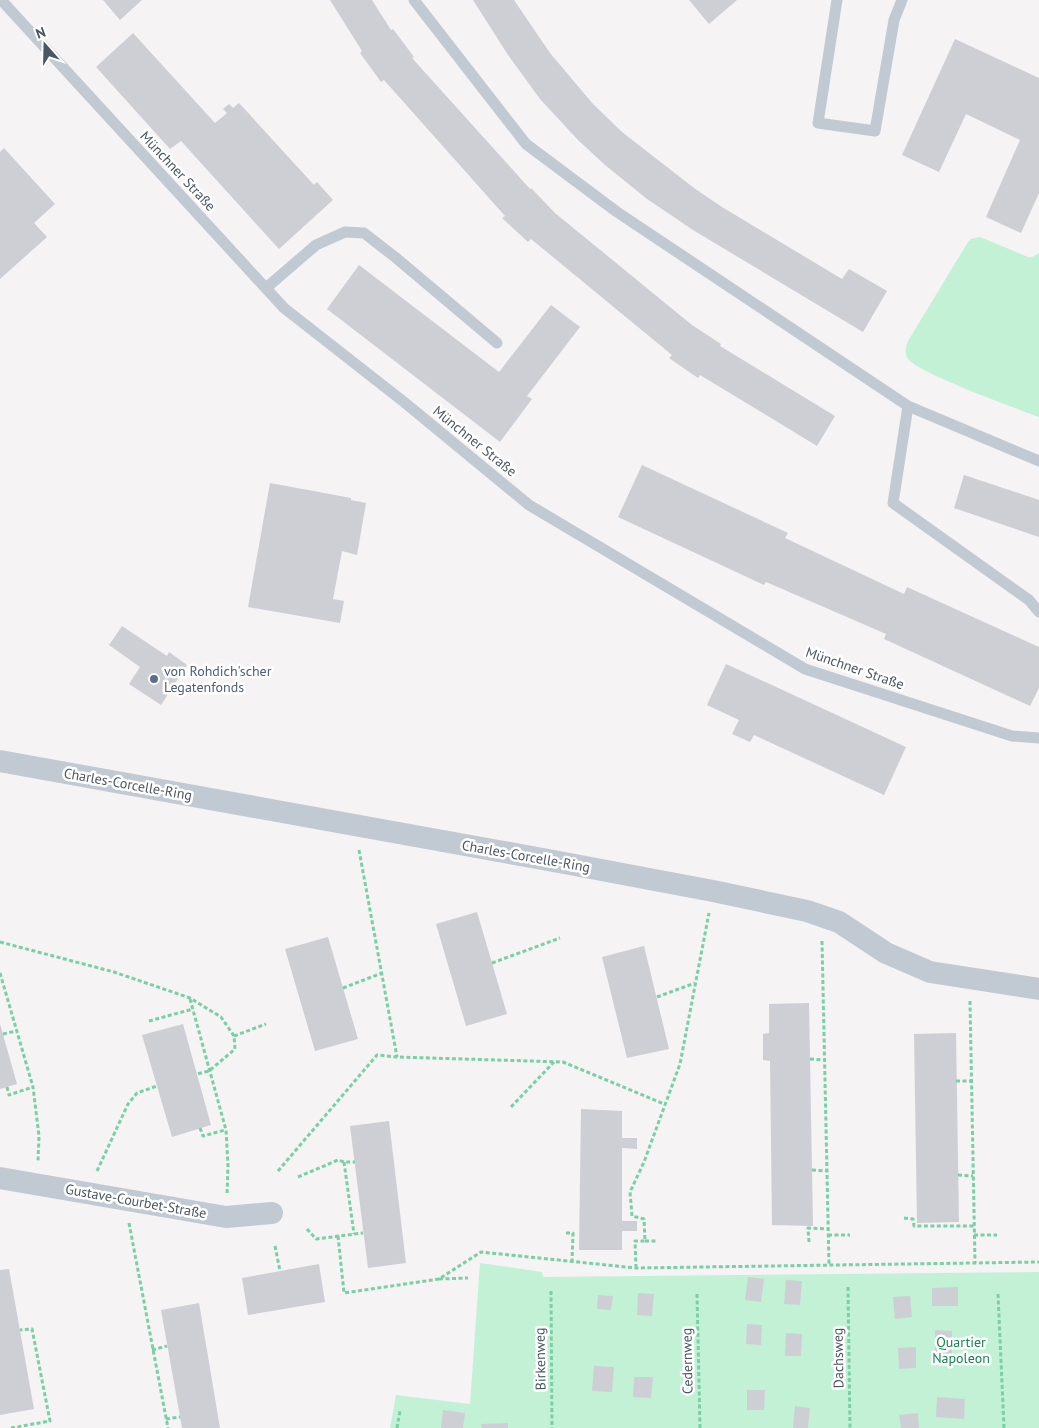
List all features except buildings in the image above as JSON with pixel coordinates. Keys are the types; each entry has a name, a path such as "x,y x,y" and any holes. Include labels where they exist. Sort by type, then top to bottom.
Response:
{"street":[{"name":"Charles-Corcelle-Ring","path":"0,761 713,891 807,911 839,922 886,953 930,972 1039,989"},
{"name":"Gustave-Courbet-Straße","path":"0,1178 226,1217 272,1213"}],"lane":[{"path":"414,0 526,144 617,212 908,406 1039,461"},
{"path":"837,0 818,123 875,131 894,20 902,0"},
{"name":"Münchner Straße","path":"2,2 284,308 404,402 529,505 804,669 1012,736 1039,738"},
{"path":"266,288 316,245 345,232 364,233 497,344"},
{"path":"908,406 893,503 1029,600 1039,612"}],"path":[{"path":"354,825 397,1057"},
{"path":"645,1241 644,1219 632,1216 630,1192 644,1162 680,1064 713,891"},
{"path":"822,916 829,1265"},
{"path":"492,963 560,938"},
{"path":"0,942 114,972 190,998 221,1017 234,1036 235,1049 209,1071 197,1074"},
{"path":"0,973 33,1087 39,1136 38,1164"},
{"path":"343,988 382,973"},
{"path":"969,978 975,1263"},
{"path":"657,997 695,983"},
{"path":"190,998 226,1130 227,1196"},
{"path":"149,1021 193,1009"},
{"path":"234,1036 266,1024"},
{"path":"4,1034 16,1031"},
{"path":"278,1171 377,1054 397,1057 563,1062 664,1104"},
{"path":"810,1059 825,1060"},
{"path":"511,1107 555,1062"},
{"path":"956,1081 971,1081"},
{"path":"96,1174 128,1104 137,1093 157,1086"},
{"path":"7,1087 9,1095 33,1087"},
{"path":"200,1128 203,1136 226,1130"},
{"path":"298,1177 338,1160 355,1162"},
{"path":"344,1162 354,1234"},
{"path":"812,1170 827,1171"},
{"path":"958,1175 973,1176"},
{"path":"904,1218 913,1218 914,1226 974,1226"},
{"path":"129,1222 168,1428"},
{"path":"809,1242 808,1228 828,1229"},
{"path":"307,1229 316,1239 363,1233"},
{"path":"566,1233 572,1233 572,1262"},
{"path":"828,1235 850,1235"},
{"path":"974,1235 997,1235"},
{"path":"338,1236 344,1293 438,1279 468,1278"},
{"path":"636,1268 635,1240 657,1241"},
{"path":"275,1246 280,1271"},
{"path":"438,1279 481,1252 636,1268 1039,1262"},
{"name":"Dachsweg","path":"848,1287 850,1428"},
{"name":"Birkenweg","path":"551,1291 552,1428"},
{"name":"Cedernweg","path":"697,1294 700,1428"},
{"path":"998,1294 1004,1428"},
{"path":"11,1428 50,1421 32,1329 20,1330"},
{"path":"152,1350 167,1346"},
{"path":"397,1428 400,1411"},
{"path":"166,1418 180,1418"}],"green space":[{"path":"980,237 1028,257 1039,253 1039,417 930,373 908,359 906,354 908,341 968,242 971,239"},
{"name":"Quartier Napoleon","path":"480,1263 542,1272 543,1277 1039,1272 1039,1428 390,1428 396,1395 470,1404"}],"place":[{"name":"von Rohdich'scher Legatenfonds","path":"154,679"}]}
